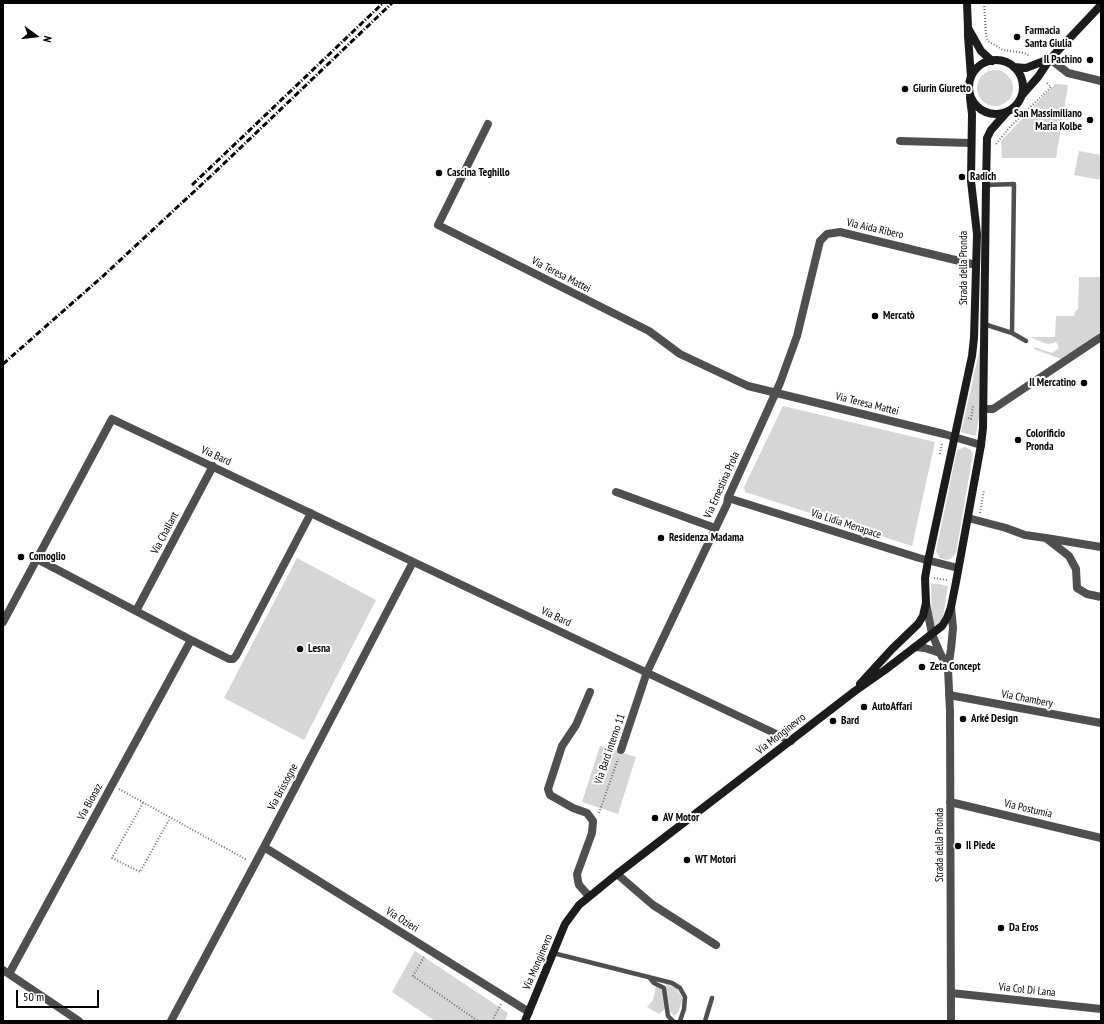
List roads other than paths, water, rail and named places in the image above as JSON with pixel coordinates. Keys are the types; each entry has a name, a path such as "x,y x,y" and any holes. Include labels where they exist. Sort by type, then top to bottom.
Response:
{"street":[{"path":"967,3 971,77 969,87 970,98 975,105 986,112 998,115 1007,112 1016,106 1050,59 1101,6"},
{"path":"968,28 981,51 992,61"},
{"path":"971,77 979,66 992,61 999,60 1014,67 1026,68 1050,59"},
{"path":"1050,59 1068,74 1101,81"},
{"path":"1014,67 1020,76 1023,85 1022,96"},
{"name":"Strada della Pronda","path":"948,668 932,634 926,603 925,578 953,437 972,356 975,318 977,234 971,181 972,114 970,98"},
{"name":"Strada della Pronda","path":"951,1021 948,668 952,649 953,628 951,606 981,445 984,409 987,138 991,130 1007,112"},
{"name":"Via Teresa Mattei","path":"488,124 438,225 649,331 680,354 748,386 953,437"},
{"path":"900,141 971,143"},
{"path":"971,181 986,185"},
{"name":"Via Aida Ribero","path":"775,393 797,336 820,241 827,234 840,232 976,265"},
{"path":"984,409 993,409 1101,337"},
{"name":"Via Ernestina Prola","path":"647,672 727,504 728,498 775,393"},
{"name":"Via Bard","path":"37,559 112,419 790,741"},
{"path":"953,437 981,445"},
{"name":"Via Challant","path":"136,611 213,466"},
{"path":"616,492 715,528"},
{"name":"Via Lidia Menapace","path":"728,498 958,568"},
{"path":"3,622 37,559 191,640 229,659 233,659 236,656 311,513"},
{"path":"968,518 1025,534 1101,547"},
{"path":"1046,538 1070,556 1076,569 1077,588 1086,594 1101,597"},
{"name":"Via Brissogne","path":"171,1021 413,562"},
{"path":"855,691 892,648 918,624 926,603"},
{"name":"Via Monginevro","path":"525,1021 566,924 579,905 617,874 855,691 880,674 942,626 947,618 951,606"},
{"name":"Via Bionaz","path":"79,1021 6,972 112,785 191,640"},
{"path":"915,647 925,648 940,653"},
{"name":"Via Bard interno 11","path":"621,750 647,672"},
{"path":"589,896 579,885 577,874 592,833 592,821 587,813 573,808 550,795 548,790 562,746 576,725 590,692"},
{"name":"Via Chambery","path":"949,695 1101,723"},
{"name":"Via Postumia","path":"950,802 1101,838"},
{"name":"Via Ozieri","path":"264,847 528,1012"},
{"path":"617,874 653,905 716,945"},
{"name":"Via Col Di Lana","path":"951,993 1101,1009"}],"lane":[{"path":"986,185 1014,184 1012,333"},
{"path":"984,324 1012,333 1026,341"},
{"path":"553,953 672,983 680,988 685,997 684,1009 680,1021"},
{"path":"649,977 654,983 664,988 668,1016 673,1021"},
{"path":"705,1021 712,998"}],"railway":[{"path":"192,185 383,3"},
{"path":"3,364 102,277 213,174 392,3"}],"place":[{"name":"Farmacia Santa Giulia","path":"1017,37"},
{"name":"Il Pachino","path":"1090,60"},
{"name":"Giurin Giuretto","path":"905,89"},
{"name":"San Massimiliano Maria Kolbe","path":"1090,120"},
{"name":"Cascina Teghillo","path":"439,173"},
{"name":"Radich","path":"962,177"},
{"name":"Mercatò","path":"875,316"},
{"name":"Il Mercatino","path":"1084,383"},
{"name":"Colorificio Pronda","path":"1018,440"},
{"name":"Residenza Madama","path":"661,538"},
{"name":"Comoglio","path":"21,557"},
{"name":"Lesna","path":"300,649"},
{"name":"Zeta Concept","path":"922,667"},
{"name":"AutoAffari","path":"864,707"},
{"name":"Arké Design","path":"963,719"},
{"name":"Bard","path":"833,721"},
{"name":"AV Motor","path":"655,818"},
{"name":"Il Piede","path":"958,846"},
{"name":"WT Motori","path":"687,860"},
{"name":"Da Eros","path":"1001,928"}]}
